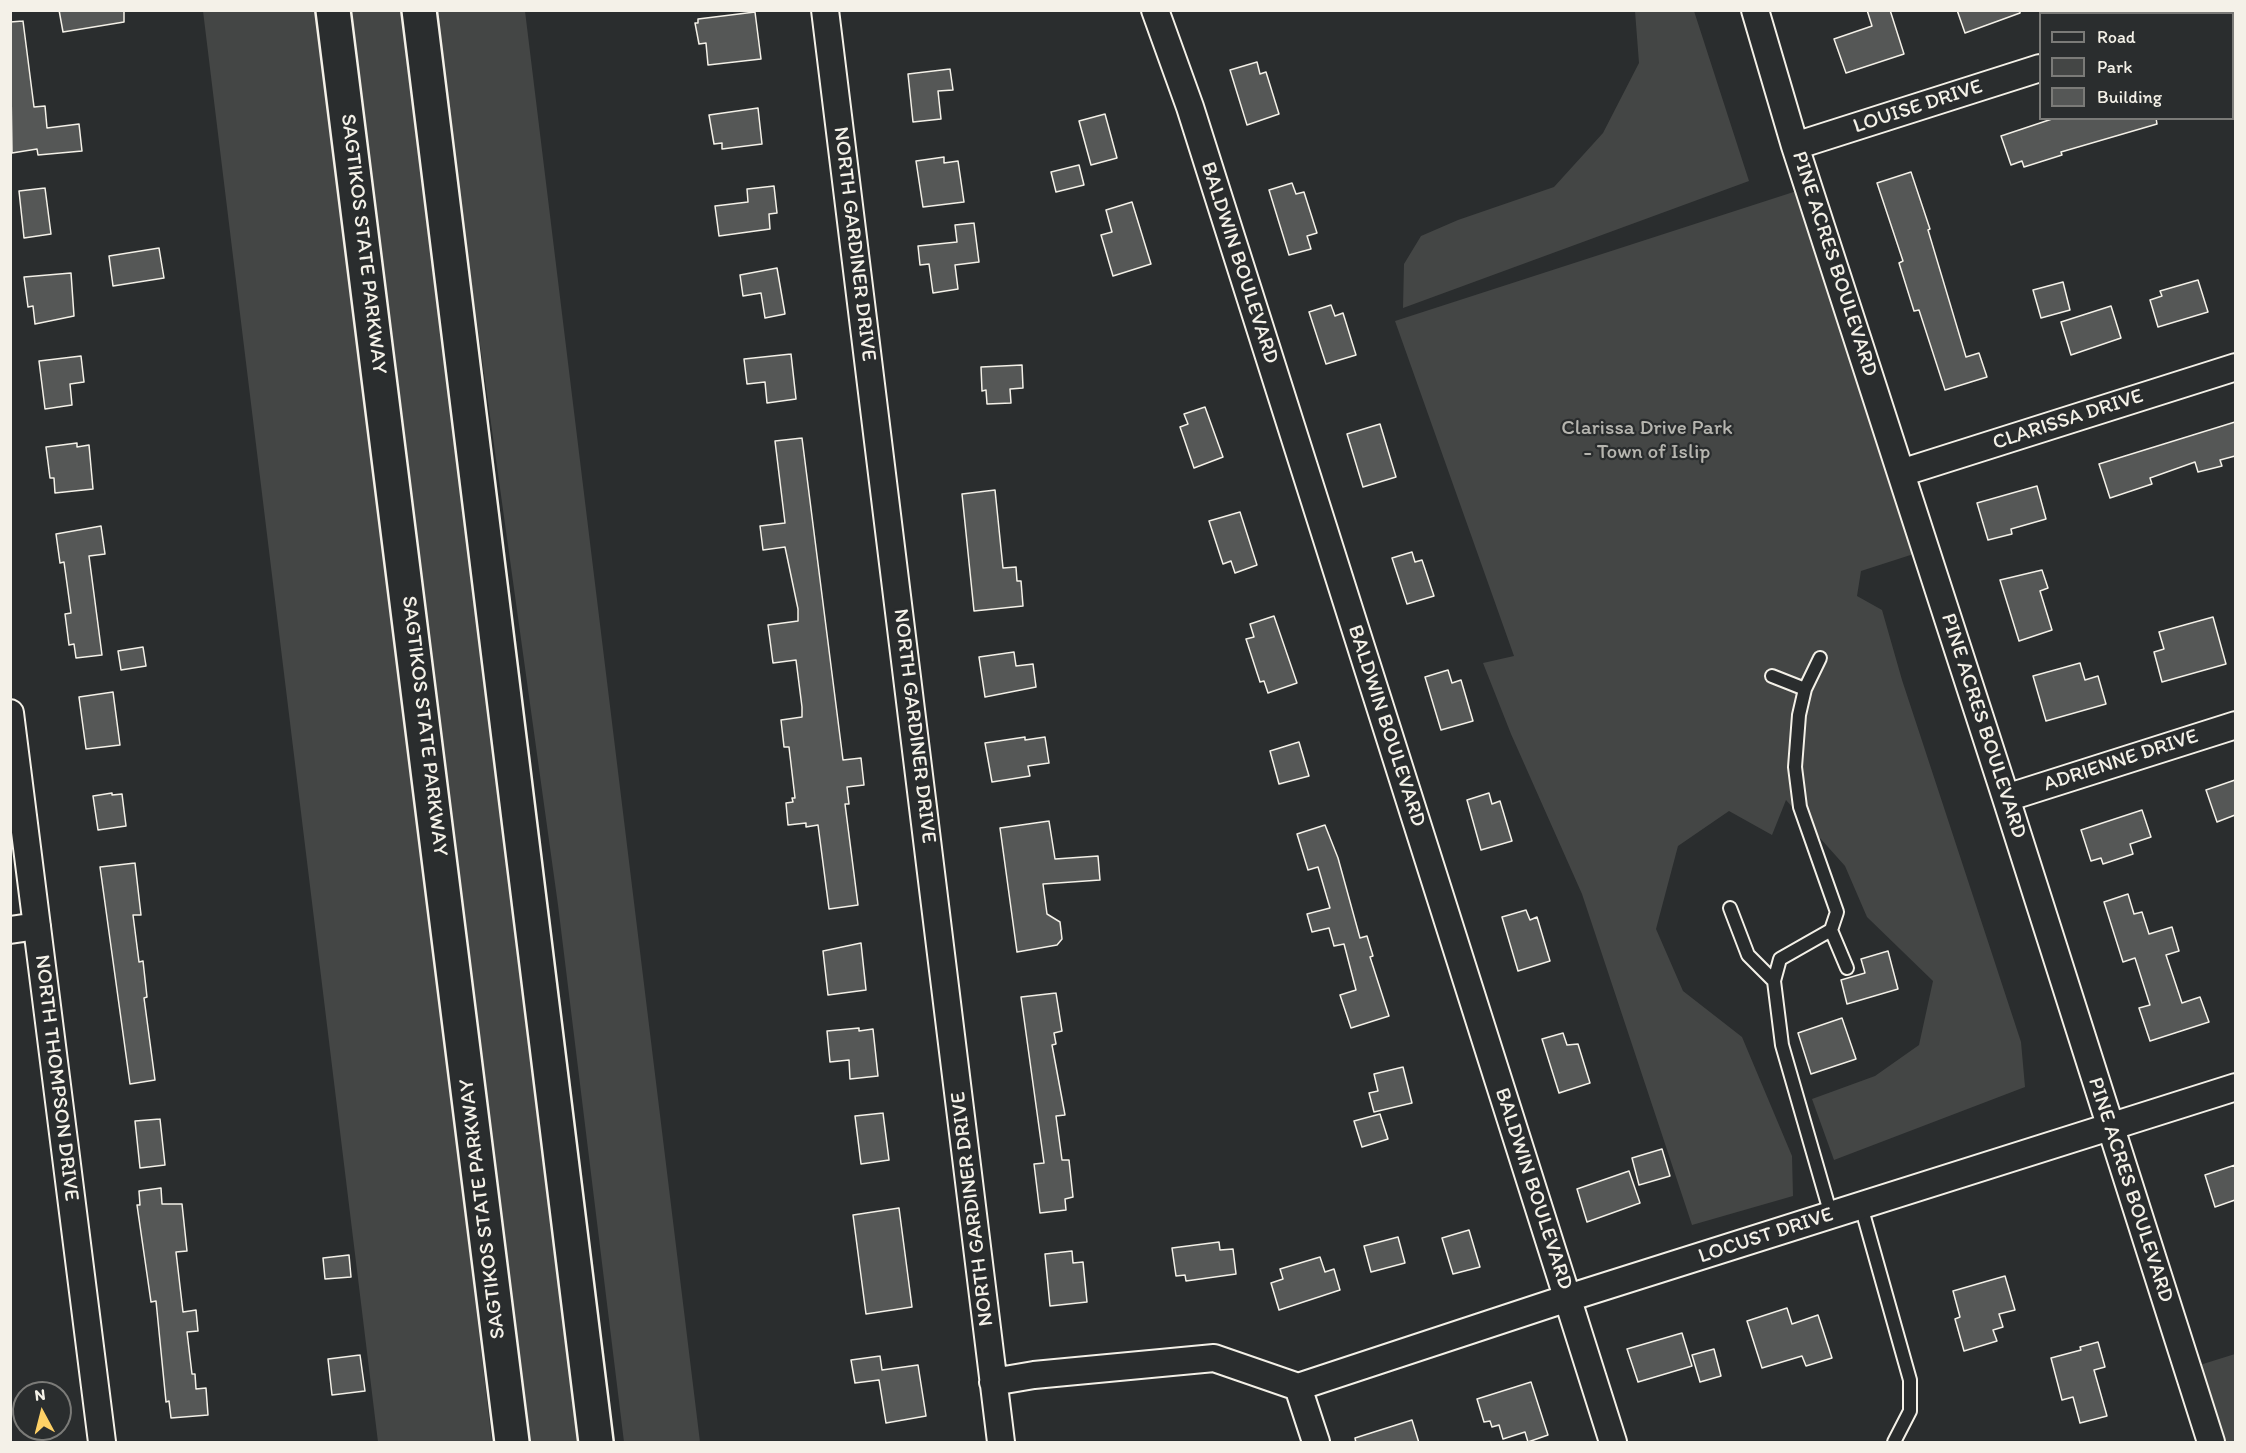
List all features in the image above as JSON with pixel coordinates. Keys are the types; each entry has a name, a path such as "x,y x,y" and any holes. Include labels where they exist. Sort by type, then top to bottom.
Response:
{"highway":[{"name":"SAGTIKOS STATE PARKWAY","path":"333,10 512,1443"},
{"path":"419,10 596,1443"}],"street":[{"name":"NORTH GARDINER DRIVE","path":"825,10 1001,1443"},
{"name":"BALDWIN BOULEVARD","path":"1155,10 1190,107 1613,1443"},
{"name":"PINE ACRES BOULEVARD","path":"1755,10 1795,146 2211,1443"},
{"name":"LOUISE DRIVE","path":"1795,146 2039,68"},
{"name":"CLARISSA DRIVE","path":"1901,473 2235,367"},
{"name":"NORTH THOMPSON DRIVE","path":"10,713 102,1443"},
{"name":"ADRIENNE DRIVE","path":"2006,798 2235,725"},
{"path":"10,930 38,926"},
{"name":"LOCUST DRIVE","path":"1298,1387 1568,1298 2235,1087"},
{"path":"993,1382 1034,1375 1214,1358 1298,1387 1316,1443"}],"lane":[{"path":"1820,658 1805,689 1799,715 1795,767 1800,807 1837,912 1831,930 1847,968"},
{"path":"1772,676 1805,689"},
{"path":"1730,908 1748,955 1774,981"},
{"path":"1831,930 1780,959 1774,981 1782,1045 1831,1215"},
{"path":"1861,1206 1910,1380 1910,1411 1894,1443"}],"green space":[{"path":"203,11 316,11 402,686 492,1442 378,1442"},
{"path":"349,11 401,11 578,1442 528,1442 394,348"},
{"path":"437,11 525,11 700,1442 624,1442 558,905 468,258"},
{"path":"1635,11 1694,11 1749,181 1403,308 1404,264 1421,236 1458,220 1554,187 1603,133 1639,63"},
{"name":"Clarissa Drive Park - Town of Islip","path":"1809,187 1926,550 1861,571 1857,596 1882,610 1902,680 2021,1042 2025,1087 1834,1160 1812,1099 1875,1076 1919,1045 1933,981 1867,917 1845,866 1786,800 1772,835 1729,811 1678,846 1656,929 1683,991 1742,1037 1792,1156 1793,1196 1692,1225 1582,894 1511,734 1483,663 1514,656 1395,321"},
{"path":"2235,1354 2235,1442 2211,1442 2187,1369"}],"building":[{"path":"59,10 124,10 124,22 63,32"},
{"path":"1867,10 1890,10 1904,54 1846,73 1834,39 1872,26"},
{"path":"1957,10 2020,10 2020,13 1965,33"},
{"path":"755,12 761,59 708,65 706,43 699,44 695,23 698,23 698,19"},
{"path":"23,21 34,107 45,106 47,128 79,124 82,151 38,155 37,149 12,153 10,22"},
{"path":"1257,62 1260,74 1266,72 1279,114 1247,125 1230,70"},
{"path":"950,69 953,90 938,91 941,119 913,122 908,74"},
{"path":"758,108 762,144 722,149 722,143 714,144 709,115"},
{"path":"1105,114 1117,158 1091,165 1079,121"},
{"path":"2049,120 2156,120 2157,124 2061,152 2062,155 2024,167 2022,161 2011,165 2001,136"},
{"path":"944,157 944,163 958,161 964,202 923,207 916,161"},
{"path":"1079,165 1084,185 1056,192 1051,172"},
{"path":"1911,172 1930,229 1928,230 1966,357 1979,353 1987,377 1945,390 1919,310 1914,311 1899,263 1903,261 1877,183"},
{"path":"1292,183 1296,194 1304,192 1317,233 1307,236 1311,249 1289,255 1269,190"},
{"path":"774,186 777,213 769,214 770,229 719,236 715,206 748,202 747,189"},
{"path":"45,188 51,234 24,238 19,191"},
{"path":"1132,202 1151,264 1113,276 1101,235 1112,232 1106,210"},
{"path":"974,223 979,262 955,265 958,289 933,293 929,264 920,265 918,246 957,242 955,225"},
{"path":"159,248 164,278 113,286 109,256"},
{"path":"777,268 785,314 765,318 761,293 743,296 740,275"},
{"path":"71,273 74,316 35,324 33,306 28,307 24,277"},
{"path":"2198,280 2208,312 2158,327 2150,300 2162,296 2160,291"},
{"path":"2063,282 2070,310 2041,318 2033,290"},
{"path":"1331,305 1335,316 1343,313 1356,355 1326,364 1309,312"},
{"path":"2111,306 2121,338 2071,355 2061,322"},
{"path":"791,354 796,399 767,403 765,382 747,384 744,359"},
{"path":"81,356 84,382 70,384 72,405 45,409 39,361"},
{"path":"1022,365 1023,388 1010,389 1011,403 987,404 986,390 982,391 981,367"},
{"path":"1205,407 1223,457 1194,468 1180,427 1188,424 1184,414"},
{"path":"2235,422 2235,456 2220,460 2222,466 2198,472 2195,462 2150,478 2152,484 2110,498 2099,464"},
{"path":"1380,424 1396,477 1363,487 1347,434"},
{"path":"802,438 843,760 861,758 864,785 847,787 849,804 845,804 858,905 829,909 818,825 806,827 806,823 788,825 786,803 793,802 792,798 795,798 789,747 784,747 781,720 802,717 802,707 796,660 773,663 768,625 798,621 798,609 785,547 763,550 760,526 785,523 775,441"},
{"path":"77,443 77,447 89,445 93,489 55,493 54,478 50,478 46,447"},
{"path":"2037,486 2046,519 2011,529 2012,534 1988,540 1977,503"},
{"path":"995,490 1003,568 1016,567 1017,581 1021,581 1023,606 974,611 962,494"},
{"path":"1240,512 1257,565 1235,573 1231,561 1223,564 1209,521"},
{"path":"101,526 105,554 89,556 102,655 76,658 74,644 69,645 65,614 71,613 64,562 60,563 56,534"},
{"path":"1412,552 1415,562 1422,560 1434,596 1407,604 1392,558"},
{"path":"2042,570 2048,588 2040,591 2052,630 2019,641 2000,580"},
{"path":"1274,616 1297,683 1268,693 1264,681 1260,682 1246,639 1254,637 1250,624"},
{"path":"2213,617 2226,664 2162,682 2154,652 2164,649 2159,632"},
{"path":"143,647 146,666 121,670 118,651"},
{"path":"1014,652 1016,666 1033,664 1036,687 985,697 979,657"},
{"path":"2080,663 2085,680 2098,676 2106,704 2046,721 2033,676"},
{"path":"1448,670 1452,683 1461,680 1473,721 1441,730 1425,677"},
{"path":"113,692 120,745 86,749 79,697"},
{"path":"1025,737 1025,740 1045,737 1049,763 1028,766 1030,776 992,782 985,743"},
{"path":"1299,742 1309,776 1279,784 1270,751"},
{"path":"2235,780 2235,815 2217,822 2206,790"},
{"path":"112,793 112,795 122,794 126,826 98,830 93,796"},
{"path":"1489,793 1492,804 1500,801 1512,841 1481,850 1467,800"},
{"path":"2142,810 2151,837 2130,844 2133,854 2103,864 2101,858 2091,861 2081,830"},
{"path":"1049,821 1055,859 1098,856 1100,880 1043,884 1047,914 1060,922 1062,939 1057,945 1017,952 1000,828"},
{"path":"1325,825 1338,858 1360,938 1367,936 1373,956 1370,957 1389,1016 1351,1028 1340,995 1356,990 1344,944 1334,946 1329,928 1312,932 1307,914 1330,908 1318,867 1308,870 1297,834"},
{"path":"135,863 141,915 133,915 139,962 143,961 147,997 144,998 155,1080 130,1084 100,867"},
{"path":"2128,894 2134,914 2142,912 2149,934 2172,927 2179,951 2166,955 2182,1003 2200,997 2209,1022 2150,1041 2139,1008 2150,1005 2135,958 2123,962 2104,902"},
{"path":"1526,910 1530,920 1537,917 1550,961 1518,971 1502,917"},
{"path":"861,943 866,990 828,995 823,951"},
{"path":"1888,951 1898,989 1847,1004 1841,980 1865,973 1861,959"},
{"path":"1056,993 1062,1031 1054,1033 1056,1044 1052,1045 1065,1115 1056,1116 1062,1160 1069,1160 1073,1197 1065,1199 1066,1210 1040,1213 1034,1164 1044,1163 1021,997"},
{"path":"1842,1018 1856,1059 1811,1074 1798,1033"},
{"path":"859,1028 859,1031 873,1029 878,1076 850,1079 849,1060 830,1062 827,1031"},
{"path":"1563,1033 1567,1045 1578,1044 1590,1083 1559,1093 1542,1039"},
{"path":"1403,1067 1412,1103 1374,1112 1369,1093 1378,1091 1374,1074"},
{"path":"883,1113 889,1160 861,1164 855,1116"},
{"path":"1380,1114 1388,1139 1362,1147 1354,1121"},
{"path":"160,1119 165,1165 140,1168 135,1121"},
{"path":"1662,1149 1670,1176 1639,1185 1632,1158"},
{"path":"2235,1165 2235,1200 2215,1207 2205,1175"},
{"path":"1629,1171 1640,1203 1587,1222 1577,1189"},
{"path":"161,1188 162,1204 182,1204 187,1251 176,1252 183,1312 196,1310 198,1331 187,1332 192,1374 195,1374 196,1389 206,1388 208,1415 171,1418 169,1401 166,1402 156,1301 151,1302 137,1205 140,1205 139,1191"},
{"path":"899,1208 912,1307 866,1314 853,1215"},
{"path":"1469,1230 1480,1267 1453,1274 1442,1238"},
{"path":"1398,1237 1405,1263 1371,1272 1364,1246"},
{"path":"1219,1242 1220,1250 1233,1249 1236,1274 1186,1281 1185,1275 1176,1276 1172,1248"},
{"path":"1072,1251 1073,1263 1083,1262 1087,1302 1050,1306 1045,1254"},
{"path":"349,1255 351,1277 325,1279 323,1258"},
{"path":"1320,1257 1325,1272 1334,1269 1340,1290 1279,1310 1271,1283 1283,1279 1280,1269"},
{"path":"2005,1276 2015,1310 1999,1314 2003,1327 1993,1330 1997,1341 1964,1351 1955,1319 1960,1317 1953,1291"},
{"path":"1787,1308 1792,1324 1818,1315 1832,1358 1806,1366 1802,1356 1762,1368 1747,1321"},
{"path":"1682,1333 1692,1366 1638,1382 1627,1349"},
{"path":"2098,1342 2105,1367 2094,1370 2107,1416 2080,1423 2073,1397 2062,1400 2051,1358 2081,1350 2080,1347"},
{"path":"1714,1349 1721,1376 1700,1382 1692,1355"},
{"path":"360,1355 365,1391 332,1395 328,1359"},
{"path":"880,1356 882,1370 918,1365 926,1416 886,1423 879,1380 855,1383 851,1360"},
{"path":"1531,1382 1548,1435 1528,1442 1525,1432 1503,1439 1499,1425 1492,1427 1490,1421 1484,1422 1477,1399"},
{"path":"1412,1420 1419,1443 1356,1443 1355,1438"}]}
